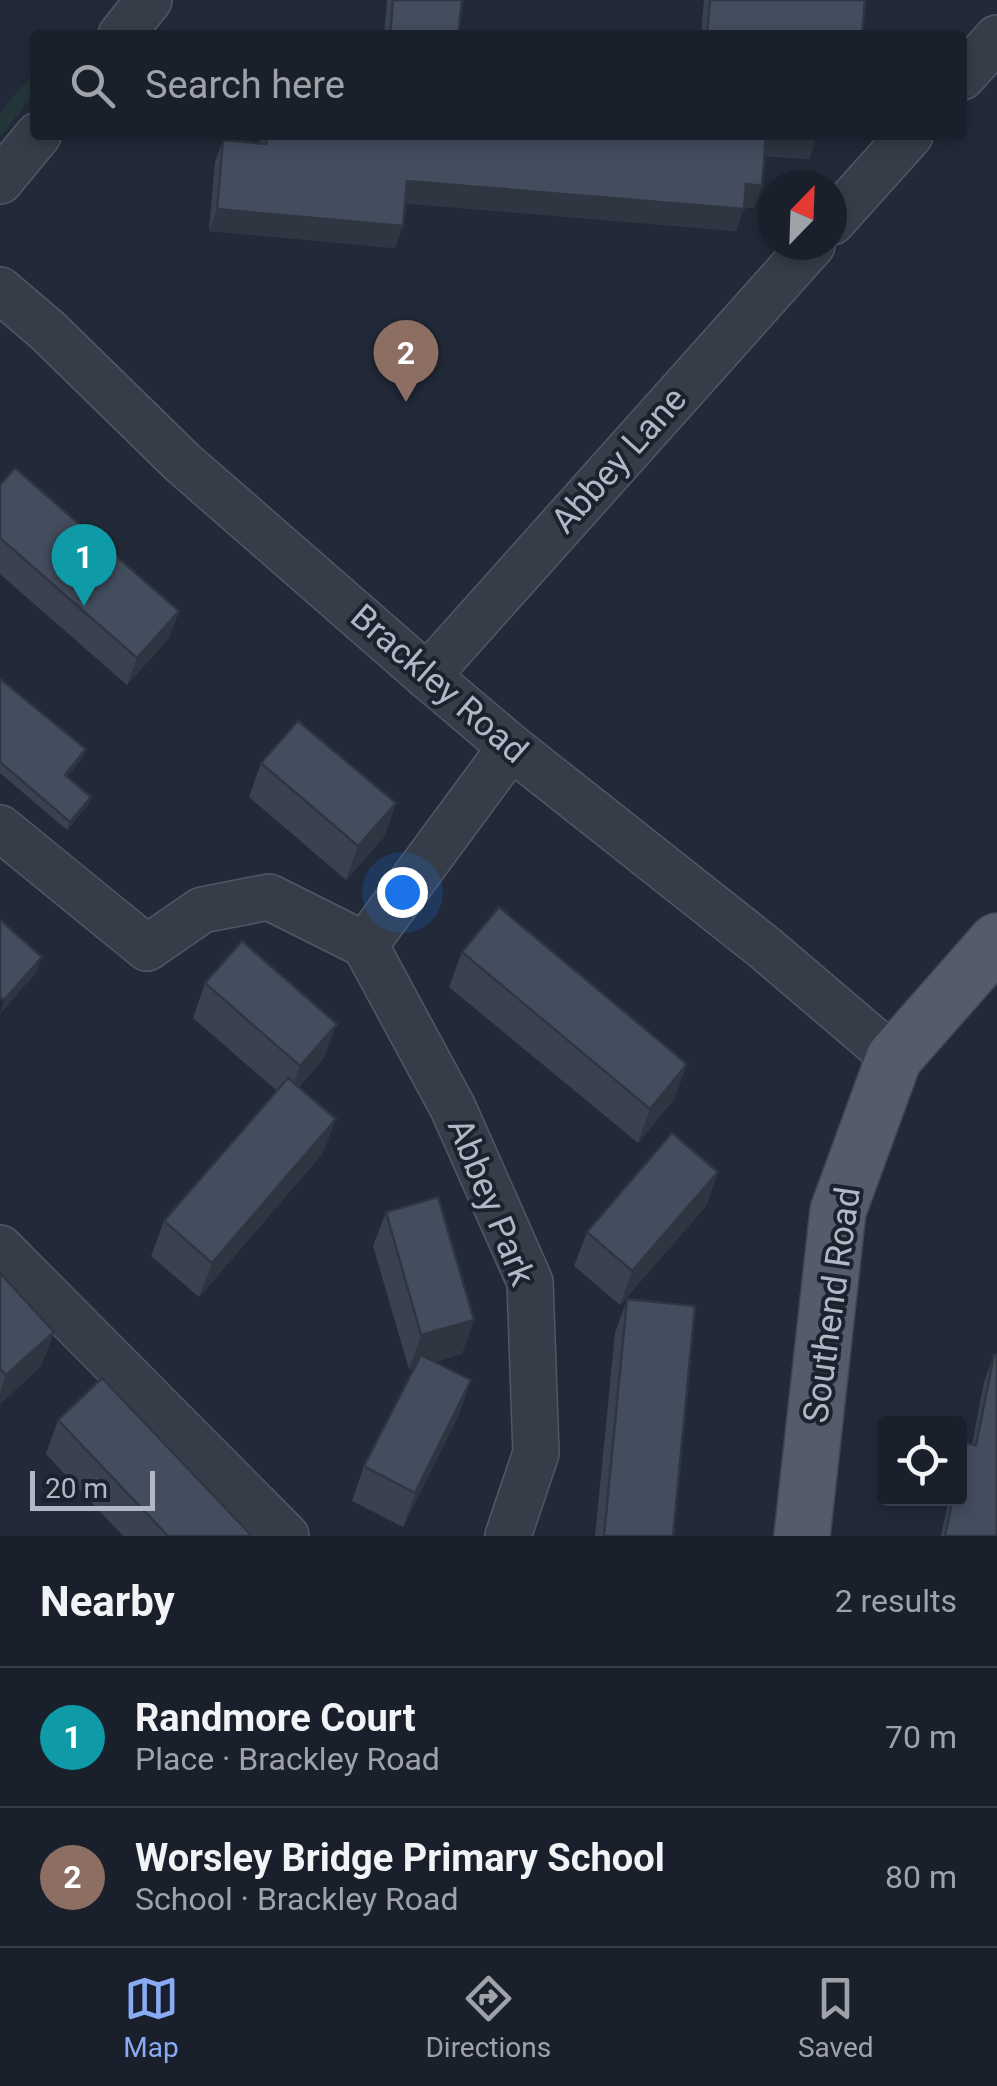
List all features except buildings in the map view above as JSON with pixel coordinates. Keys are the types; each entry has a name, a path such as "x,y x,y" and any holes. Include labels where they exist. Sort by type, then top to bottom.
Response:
{"main road":[{"name":"Southend Road","path":"802,1536 838,1211 894,1058 997,941"}],"street":[{"path":"124,30 149,0"},
{"path":"0,182 34,140"},
{"path":"847,205 906,140"},
{"name":"Abbey Lane","path":"427,676 799,260"},
{"name":"Brackley Road","path":"0,290 48,331 183,463 427,676 511,748 765,948 894,1058"},
{"path":"0,828 147,948 202,910 270,897 365,945 511,748"},
{"name":"Abbey Park","path":"365,945 453,1108 530,1282 536,1453 508,1536"},
{"path":"0,1248 286,1536"}],"shaded area":[{"path":"30,77 30,100 0,136 0,113"}],"place":[{"name":"Worsley Bridge Primary School","path":"406,402"},
{"name":"Randmore Court","path":"84,606"}]}
